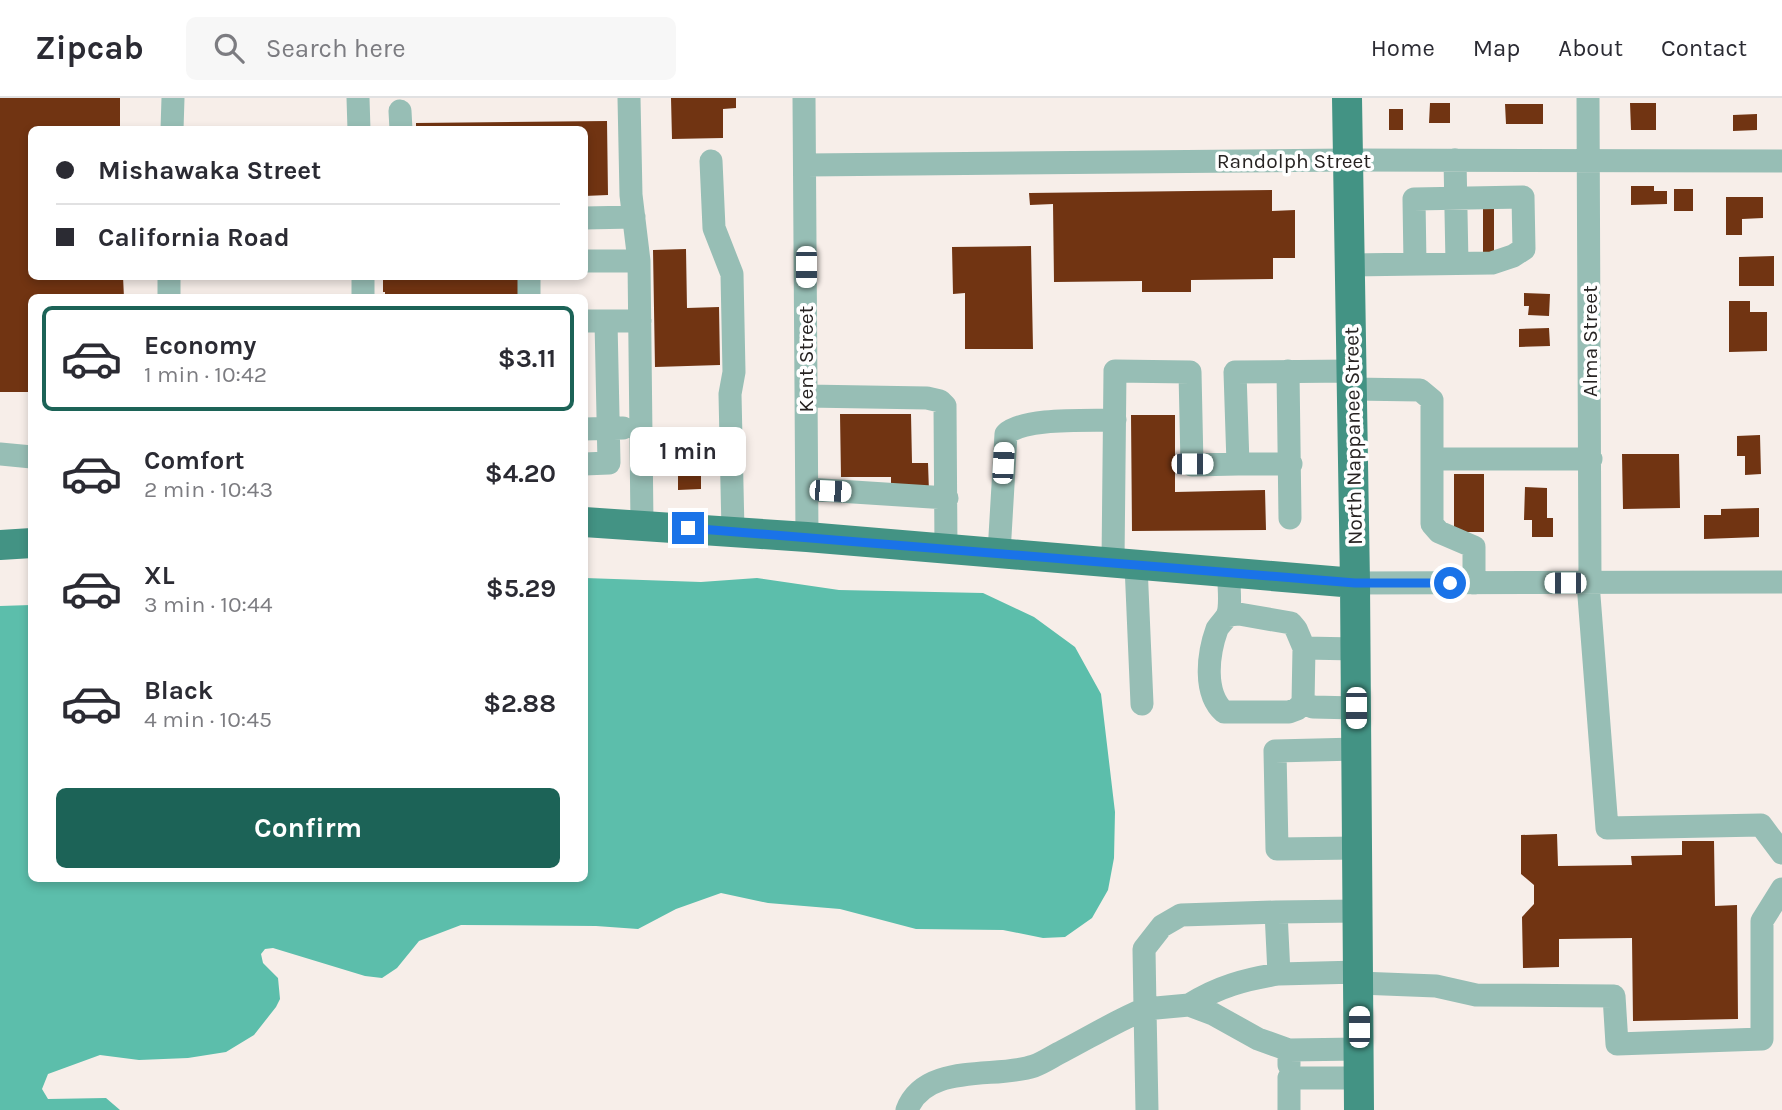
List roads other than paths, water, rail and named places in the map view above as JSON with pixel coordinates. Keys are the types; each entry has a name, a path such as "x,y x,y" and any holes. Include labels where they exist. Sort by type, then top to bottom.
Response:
{"main road":[{"name":"North Nappanee Street","path":"1348,98 1359,1110"},
{"path":"588,522 733,531 1355,583"},
{"path":"0,545 28,543"}],"street":[{"path":"172,126 173,98"},
{"path":"358,98 359,126"},
{"path":"629,98 634,217 639,261 642,524"},
{"name":"Kent Street","path":"804,98 807,537"},
{"name":"Alma Street","path":"1588,98 1591,459 1589,583 1607,828 1760,825 1782,853"},
{"name":"Randolph Street","path":"806,165 1348,160 1782,161"},
{"path":"1455,160 1457,264"},
{"path":"711,161 714,228 733,274 734,372 730,394 733,531"},
{"path":"1350,265 1492,263 1513,256 1524,248 1523,197 1414,199 1415,264"},
{"path":"588,218 634,217"},
{"path":"588,261 639,261"},
{"path":"588,464 609,463 608,428 595,321 640,321"},
{"path":"1142,704 1124,564 1115,420 1115,371 1189,372 1192,464 1291,464"},
{"path":"1288,371 1290,518"},
{"path":"1238,464 1235,372 1288,371 1420,390 1428,394 1432,400 1432,524 1439,532 1474,547 1474,583"},
{"path":"807,396 927,398 940,401 945,406 946,549"},
{"path":"999,553 1006,434 1018,427 1043,423 1115,420"},
{"path":"588,429 641,428"},
{"path":"0,454 28,457"},
{"path":"1432,459 1591,459"},
{"path":"807,489 947,498"},
{"path":"1228,615 1239,614 1291,623 1297,629 1304,648 1303,703 1297,709 1289,712 1224,712 1211,695 1210,650 1219,626 1228,615 1229,572"},
{"path":"1355,583 1782,582"},
{"path":"1304,648 1356,649"},
{"path":"1303,703 1313,707 1356,708"},
{"path":"1357,750 1275,751 1276,849 1358,848"},
{"path":"907,1110 910,1101 925,1087 957,1075 1032,1067 1145,1009 1189,1004 1212,990 1279,974 1359,978 1436,986 1476,995 1614,996 1617,1044 1762,1040 1762,922 1782,890"},
{"path":"1147,1110 1144,949 1162,926 1181,915 1358,911"},
{"path":"1276,912 1279,974"},
{"path":"1189,1004 1258,1039 1289,1050 1359,1063"},
{"path":"1289,1050 1289,1110"},
{"path":"1289,1078 1359,1063"}]}
